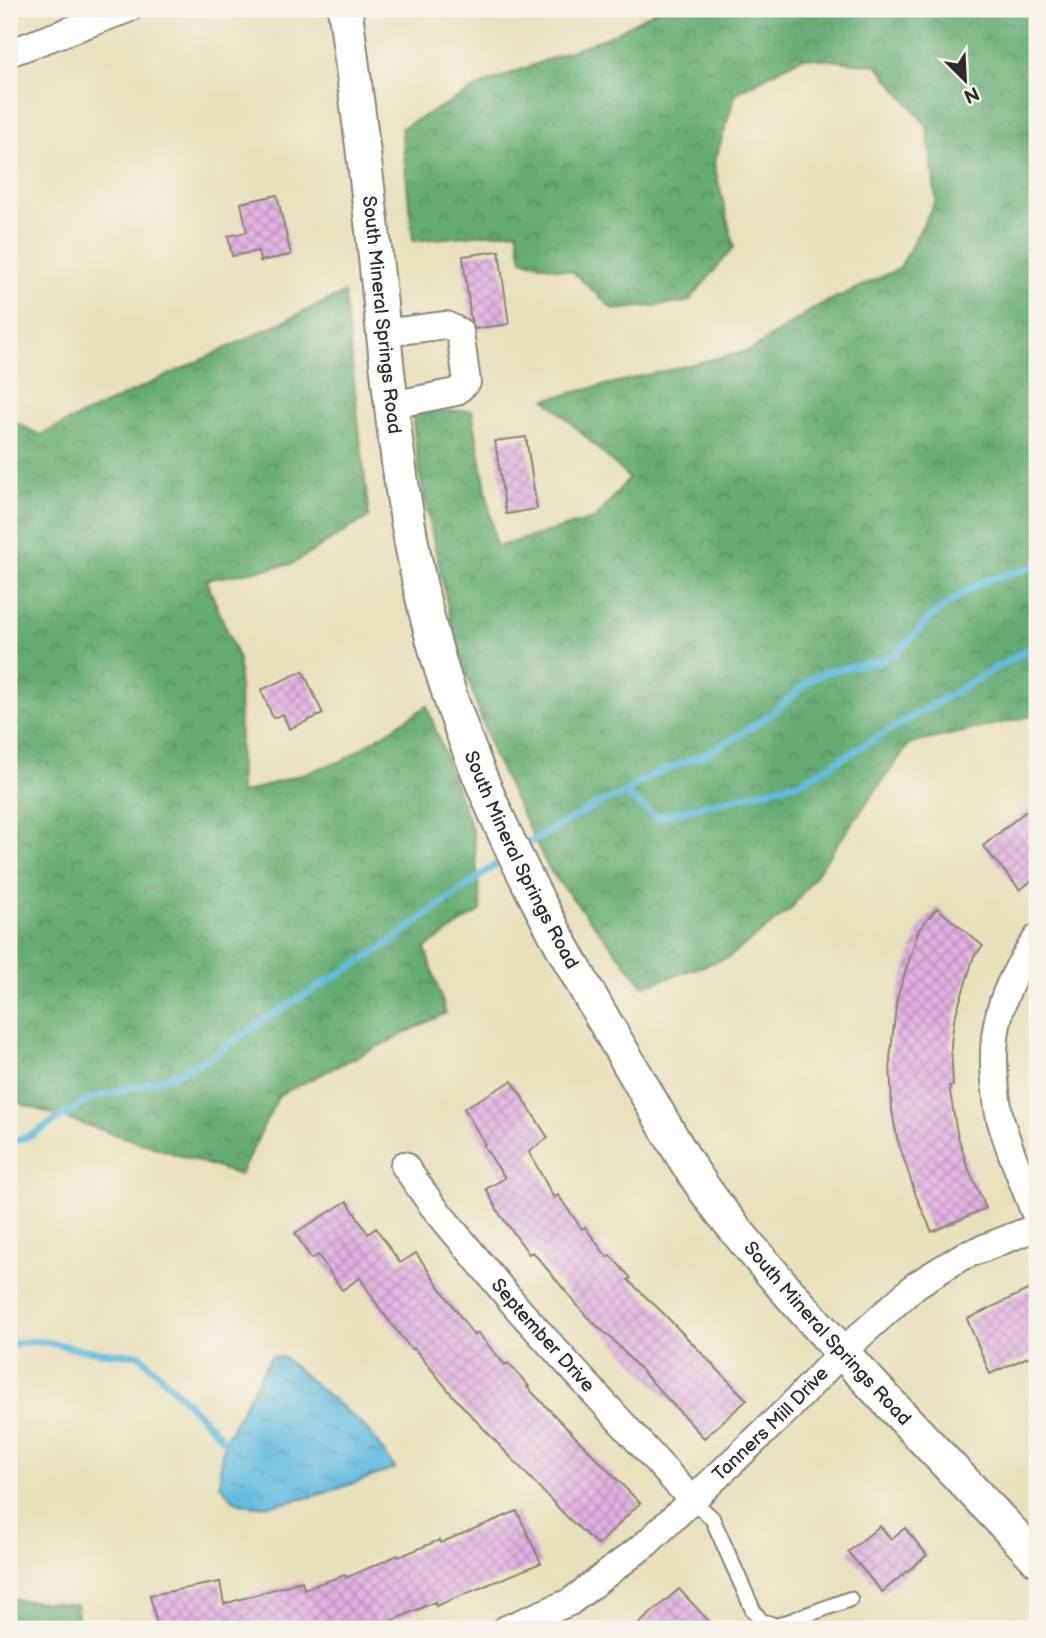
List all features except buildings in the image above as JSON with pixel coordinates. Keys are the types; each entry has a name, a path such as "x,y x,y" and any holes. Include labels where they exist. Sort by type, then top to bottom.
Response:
{"street":[{"path":"9,54 128,9"},
{"name":"South Mineral Springs Road","path":"345,9 368,183 392,405 413,549 435,645 457,720 512,852 577,975 688,1165 736,1230 842,1352 1037,1559"},
{"path":"383,332 446,325 460,332 467,382 456,392 392,405"},
{"path":"1037,938 1007,990 996,1029 992,1059 1000,1120 1037,1219"},
{"name":"September Drive","path":"404,1165 432,1205 519,1310 692,1500"},
{"name":"Tanners Mill Drive","path":"506,1629 570,1602 647,1543 788,1409 842,1352 916,1284 961,1257 1037,1227"}],"lane":[{"path":"692,1500 712,1518 753,1610 761,1621 777,1626 849,1599"}],"green space":[{"path":"659,9 1037,9 1037,715 909,744 791,909 729,957 644,986 550,871 494,757 454,636 420,478 412,413 472,410 496,547 596,518 629,478 546,399 751,350 818,306 899,269 936,200 927,126 877,65 803,57 736,93 714,164 734,247 688,302 614,310 573,272 522,260 517,231 413,241 401,128 486,83 610,36"},
{"path":"344,293 369,517 292,564 206,580 239,660 240,794 342,761 427,706 473,833 481,910 425,948 446,1013 279,1095 240,1175 9,1100 9,419 40,435"},
{"path":"9,1599 77,1605 79,1629 9,1629"}],"water":[{"path":"271,1356 284,1358 367,1429 395,1468 290,1502 249,1505 235,1501 220,1484 225,1441"}],"waterway":[{"path":"521,847 601,802 625,794 633,786 657,773 703,755 733,739 773,713 812,679 826,672 880,661 897,653 932,616 967,590 991,579 1037,566"},
{"path":"625,794 657,817 801,782 1037,644"},
{"path":"9,1143 32,1135 90,1099 165,1078 206,1060 272,1015 381,949 505,858"},
{"path":"9,1345 36,1341 94,1351 140,1355 225,1441"}]}
